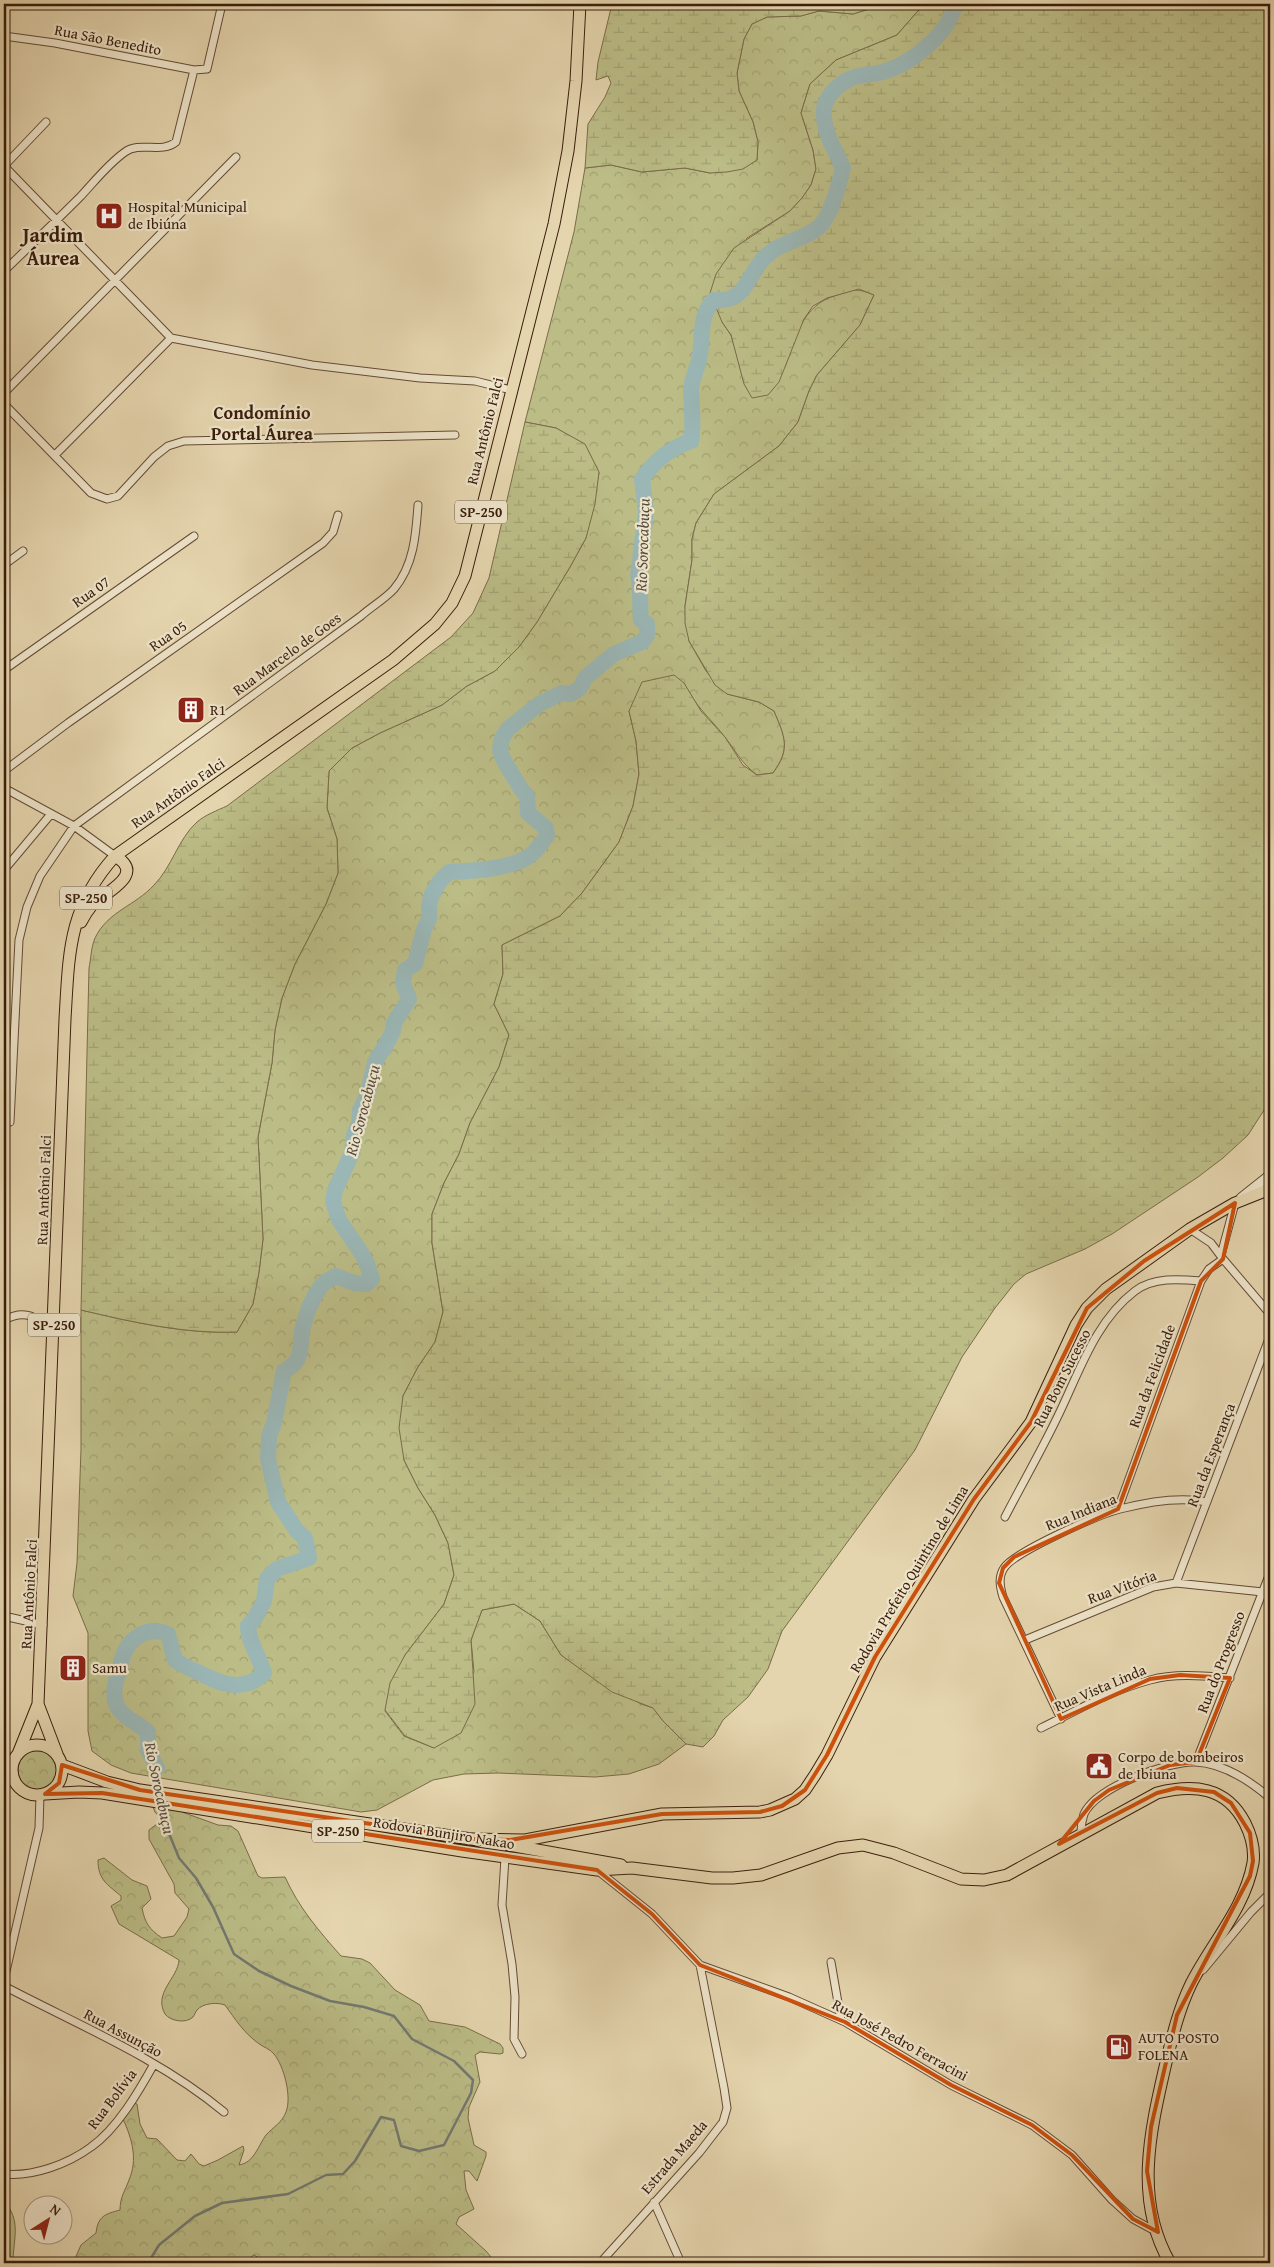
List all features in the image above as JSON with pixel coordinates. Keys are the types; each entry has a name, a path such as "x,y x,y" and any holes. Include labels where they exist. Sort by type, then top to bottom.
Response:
{"main road":[{"name":"Rua Antônio Falci","path":"12,1758 38,1704 43,1625 65,1019 70,947 82,905 101,872 115,856 393,660 441,617 452,603 465,576 554,224 568,151 576,81 580,4"},
{"path":"70,947 79,925 92,905 122,882 127,875 127,868 122,860 115,856"},
{"name":"Rodovia Prefeito Quintino de Lima","path":"473,1839 525,1840 616,1821 662,1814 770,1810 794,1799 804,1790 827,1755 876,1658 974,1499 1031,1422 1076,1325 1087,1308 1106,1289 1190,1229 1236,1203 1270,1189"},
{"name":"Rua Antônio Falci","path":"38,1704 57,1754"},
{"path":"12,1758 24,1748 42,1745 57,1754"},
{"name":"SP-250","path":"57,1754 62,1765"},
{"name":"SP-250","path":"12,1758 8,1774 22,1790 31,1794 43,1794"},
{"path":"43,1794 53,1790 59,1783 62,1765"},
{"name":"Rodovia Bunjiro Nakao","path":"62,1765 107,1782 140,1790 473,1839 605,1861 632,1868 712,1878 761,1875 838,1848 863,1845 894,1854 961,1879 984,1880 1007,1875 1082,1832 1157,1793 1177,1788 1195,1788 1214,1792 1231,1803 1242,1816 1250,1833 1253,1846 1253,1861 1250,1876 1232,1915 1192,1984 1178,2015 1151,2127 1147,2171 1150,2204 1170,2263"},
{"name":"Rodovia Bunjiro Nakao","path":"43,1794 102,1793 210,1812 505,1858 597,1870 632,1868"},
{"path":"432,1846 489,1851 531,1849 572,1831"}],"street":[{"name":"Rua São Benedito","path":"4,36 55,43 194,70 207,69 222,4"},
{"path":"4,271 56,221 113,161 127,150 138,146 166,147 176,142 194,70"},
{"path":"46,122 4,166 171,338 312,365 420,378 475,381 511,390"},
{"path":"4,393 236,157"},
{"path":"55,455 171,338"},
{"path":"4,404 91,493 107,498 118,496 154,457 168,446 184,441 455,435"},
{"name":"Rua Marcelo de Goes","path":"10,1122 19,940 26,907 40,876 74,826 339,633 394,589 405,570 415,543 418,505"},
{"name":"Rua 05","path":"4,771 68,723 323,543 333,532 338,515"},
{"name":"Rua 07","path":"4,670 194,536"},
{"path":"4,565 23,551"},
{"path":"4,788 74,826 115,856"},
{"path":"4,870 51,814"},
{"path":"4,1081 12,1086"},
{"path":"1222,1257 1236,1203 1270,1175"},
{"path":"1190,1229 1211,1242 1270,1314"},
{"name":"Rua da Felicidade","path":"1118,1509 1201,1281 1209,1269 1222,1257"},
{"name":"Rua Bom Sucesso","path":"1005,1517 1056,1421 1096,1337 1107,1320 1135,1291 1153,1283 1183,1279 1201,1281"},
{"path":"4,1320 15,1314 25,1314 44,1324 54,1338"},
{"name":"Rua da Esperança","path":"1176,1583 1270,1336"},
{"name":"Rua Indiana","path":"1025,1640 1003,1597 999,1583 1003,1568 1014,1557 1030,1547 1118,1509 1179,1500 1207,1502"},
{"name":"Rua do Progresso","path":"1196,1762 1270,1573"},
{"name":"Rua Vitória","path":"1025,1640 1153,1587 1176,1583 1262,1592"},
{"path":"4,1616 43,1625"},
{"path":"1025,1640 1061,1719"},
{"name":"Rua Vista Linda","path":"1041,1728 1150,1679 1180,1675 1230,1678"},
{"path":"1082,1832 1085,1812 1094,1801 1109,1790 1170,1765 1196,1762 1224,1769 1240,1776 1270,1798"},
{"path":"4,1980 39,1828 43,1794"},
{"path":"505,1858 502,1905 512,1964 515,1997 514,2039 522,2054"},
{"name":"Rua José Pedro Ferracini","path":"597,1870 652,1914 700,1965 789,1997 841,2020 951,2085 1039,2130 1072,2155 1112,2200 1133,2219 1158,2232"},
{"path":"1192,1984 1250,1912 1270,1893"},
{"path":"831,1962 841,2020"},
{"name":"Estrada Maeda","path":"600,2263 687,2167 722,2122 727,2108 700,1965"},
{"name":"Rua Assunção","path":"4,1986 154,2064 189,2086 224,2112"},
{"name":"Rua Bolívia","path":"4,2174 31,2172 52,2167 92,2147 129,2104 154,2064"},
{"path":"654,2202 681,2263"}],"highlighted area":[{"path":"1235,1203 1223,1259 1201,1281 1118,1509 1014,1557 1003,1568 999,1583 1061,1719 1150,1679 1180,1675 1230,1678 1196,1762 1170,1765 1109,1790 1094,1801 1059,1844 1157,1793 1177,1788 1214,1792 1231,1803 1250,1833 1253,1861 1250,1876 1177,2015 1151,2127 1147,2171 1158,2232 1133,2219 1072,2155 1032,2125 951,2085 845,2022 700,1965 652,1914 597,1870 102,1793 45,1794 59,1783 62,1765 140,1790 473,1839 510,1840 662,1814 760,1812 782,1806 805,1790 827,1755 875,1657 974,1499 1031,1422 1087,1308 1144,1261"}],"green space":[{"path":"612,4 876,4 869,9 853,14 819,11 801,16 767,17 752,24 744,39 737,73 739,91 753,122 758,142 757,160 743,169 710,173 685,168 642,172 611,165 585,168 588,124 605,97 611,83 608,76 596,80 598,62"},
{"path":"876,4 924,4 897,35 836,60 810,84 801,113 813,150 816,169 811,185 790,211 747,238 722,322 731,335 736,352 785,367 802,323 816,306 825,300 852,291 859,290 874,295 860,325 817,375 798,422 779,446 714,494 696,523 692,539 692,560 685,606 689,641 706,671 727,694 759,702 774,711 783,735 784,749 782,756 773,773 757,775 743,761 697,705 684,683 629,711 636,741 639,774 633,806 619,842 582,893 560,916 502,945 503,974 494,1004 509,1035 499,1067 470,1123 459,1154 444,1183 432,1214 432,1243 443,1312 435,1342 418,1367 403,1396 404,1460 418,1488 435,1515 448,1543 454,1575 444,1604 405,1655 385,1711 404,1736 434,1748 474,1672 471,1640 482,1610 514,1604 540,1621 561,1655 641,1704 654,1708 663,1721 686,1744 659,1764 629,1774 595,1777 498,1773 464,1774 433,1780 377,1810 361,1812 131,1773 111,1765 92,1751 88,1731 88,1633 73,1596 77,1563 81,1449 81,1310 139,1323 178,1329 237,1332 253,1304 263,1239 258,1137 272,1063 275,1030 282,998 295,964 326,904 338,873 337,839 327,808 329,771 352,748 442,705 467,686 495,671 519,647 537,622 586,538 599,473 585,445 556,428 525,422 574,232 585,168 611,165 642,172 685,168 710,173 757,160 758,142 753,122 739,91 737,73 744,39 752,24 767,17 800,16 819,11 853,14 869,9"},
{"path":"924,4 1270,4 1270,957 1267,972 1270,975 1270,1088 1266,1107 1248,1135 1223,1158 1198,1177 1112,1234 1085,1249 1026,1274 1014,1284 995,1308 962,1357 915,1450 782,1631 768,1669 748,1697 723,1720 714,1736 703,1747 686,1744 653,1708 612,1692 561,1655 540,1621 514,1604 482,1610 471,1640 475,1704 461,1733 434,1748 405,1736 385,1710 390,1683 405,1655 444,1604 454,1575 448,1543 435,1515 418,1488 404,1460 399,1428 403,1396 418,1367 435,1342 443,1312 432,1243 432,1214 444,1183 459,1154 470,1123 499,1067 509,1035 494,1004 503,974 502,945 560,916 582,893 619,842 633,806 639,774 636,741 629,711 642,682 674,675 684,683 701,711 725,737 743,765 757,775 773,773 779,765 784,750 784,743 781,728 774,711 759,702 727,694 715,685 689,641 685,623 685,606 692,560 692,539 696,523 714,494 779,446 798,422 817,375 860,325 874,295 859,289 827,298 813,306 804,319 779,382 768,395 752,398 744,384 731,335 722,322 710,293 716,274 734,248 790,211 811,185 816,169 813,150 801,113 810,84 836,60 897,35"},
{"path":"525,422 556,428 585,444 599,472 595,504 586,538 537,622 519,647 495,671 467,686 442,705 352,748 329,771 327,808 337,839 338,873 326,904 295,964 282,998 275,1030 272,1063 258,1137 263,1239 253,1304 237,1332 178,1329 139,1323 81,1310 89,968 95,938 107,921 154,885 166,870 185,836 197,822 227,806 451,637 473,613 489,578"},
{"path":"34,1750 42,1750 49,1753 55,1759 58,1770 55,1781 49,1787 42,1790 34,1790 27,1787 21,1781 18,1774 18,1766 21,1759 27,1753"},
{"path":"153,1807 171,1808 218,1825 231,1826 238,1831 258,1876 262,1878 285,1877 303,1909 341,1956 362,1959 370,1963 395,1990 420,2005 429,2021 465,2027 500,2044 503,2048 503,2053 480,2052 475,2055 480,2082 469,2107 468,2118 474,2145 486,2152 486,2156 477,2181 469,2171 464,2171 466,2190 474,2209 459,2217 456,2224 486,2251 496,2263 291,2263 283,2260 266,2262 254,2255 251,2257 250,2263 73,2263 81,2245 96,2233 101,2219 120,2210 133,2164 133,2149 123,2119 134,2103 137,2104 140,2124 147,2138 157,2139 177,2160 185,2161 191,2154 199,2164 204,2166 243,2146 244,2150 239,2165 244,2164 252,2158 266,2135 282,2119 288,2106 286,2082 278,2059 272,2052 248,2035 225,2005 214,2003 203,2006 197,2010 193,2017 182,2021 174,2020 165,2014 162,1999 178,1967 179,1960 119,1924 111,1906 121,1900 121,1896 102,1877 98,1867 98,1860 104,1858 132,1880 147,1886 151,1899 142,1908 143,1913 148,1925 162,1938 174,1936 187,1917 189,1909 175,1893 174,1884 149,1839 149,1830 162,1820"},
{"path":"4,2201 10,2208 15,2223 13,2263 4,2263 4,2237 7,2229"}],"waterway":[{"name":"Rio Sorocabuçu","path":"157,1768 148,1750 148,1732 124,1715 116,1704 115,1685 121,1662 130,1643 141,1634 147,1632 154,1631 168,1634 175,1660 184,1666 231,1685 251,1682 264,1673 252,1644 248,1626 254,1620 264,1601 267,1579 277,1569 309,1558 305,1538 297,1531 278,1502 268,1459 269,1436 274,1423 284,1371 291,1367 298,1358 306,1316 319,1288 336,1276 354,1283 366,1284 372,1279 362,1254 339,1220 333,1202 335,1190 352,1153 360,1110 367,1096 375,1062 393,1031 394,1023 409,999 403,983 405,970 415,964 424,929 429,919 429,906 432,894 440,881 449,872 493,868 515,863 532,854 547,835 546,828 528,813 527,796 503,759 500,750 502,738 508,729 539,704 562,693 571,694 580,688 586,677 614,654 642,642 647,635 647,624 641,620 638,576 646,512 642,479 652,466 664,456 676,447 691,441 693,422 691,386 699,359 702,326 706,312 714,300 725,300 740,293 765,257 779,247 815,230 829,213 843,168 825,125 824,110 826,101 831,93 850,79 883,72 917,55 937,37 945,26 955,4"},
{"name":"Rio Sorocabuçu","path":"157,1768 161,1791"},
{"name":"Rio Sorocabuçu","path":"148,2263 159,2245 195,2216 222,2203 288,2194 326,2175 343,2174 355,2161 381,2117 394,2120 401,2146 419,2151 444,2145 471,2093 473,2080 454,2061 412,2039 394,2016 364,2007 330,2001 291,1986 259,1971 234,1954 213,1907 196,1878 179,1858 168,1831 164,1806"}],"place":[{"name":"Hospital Municipal de Ibiúna","path":"109,216"},
{"name":"R1","path":"191,710"},
{"name":"Samu","path":"73,1668"},
{"name":"Corpo de bombeiros de Ibiuna","path":"1099,1766"},
{"name":"AUTO POSTO FOLENA","path":"1119,2047"}],"district":[{"name":"Jardim Áurea","path":"53,246"},
{"name":"Condomínio Portal Áurea","path":"262,423"}]}
